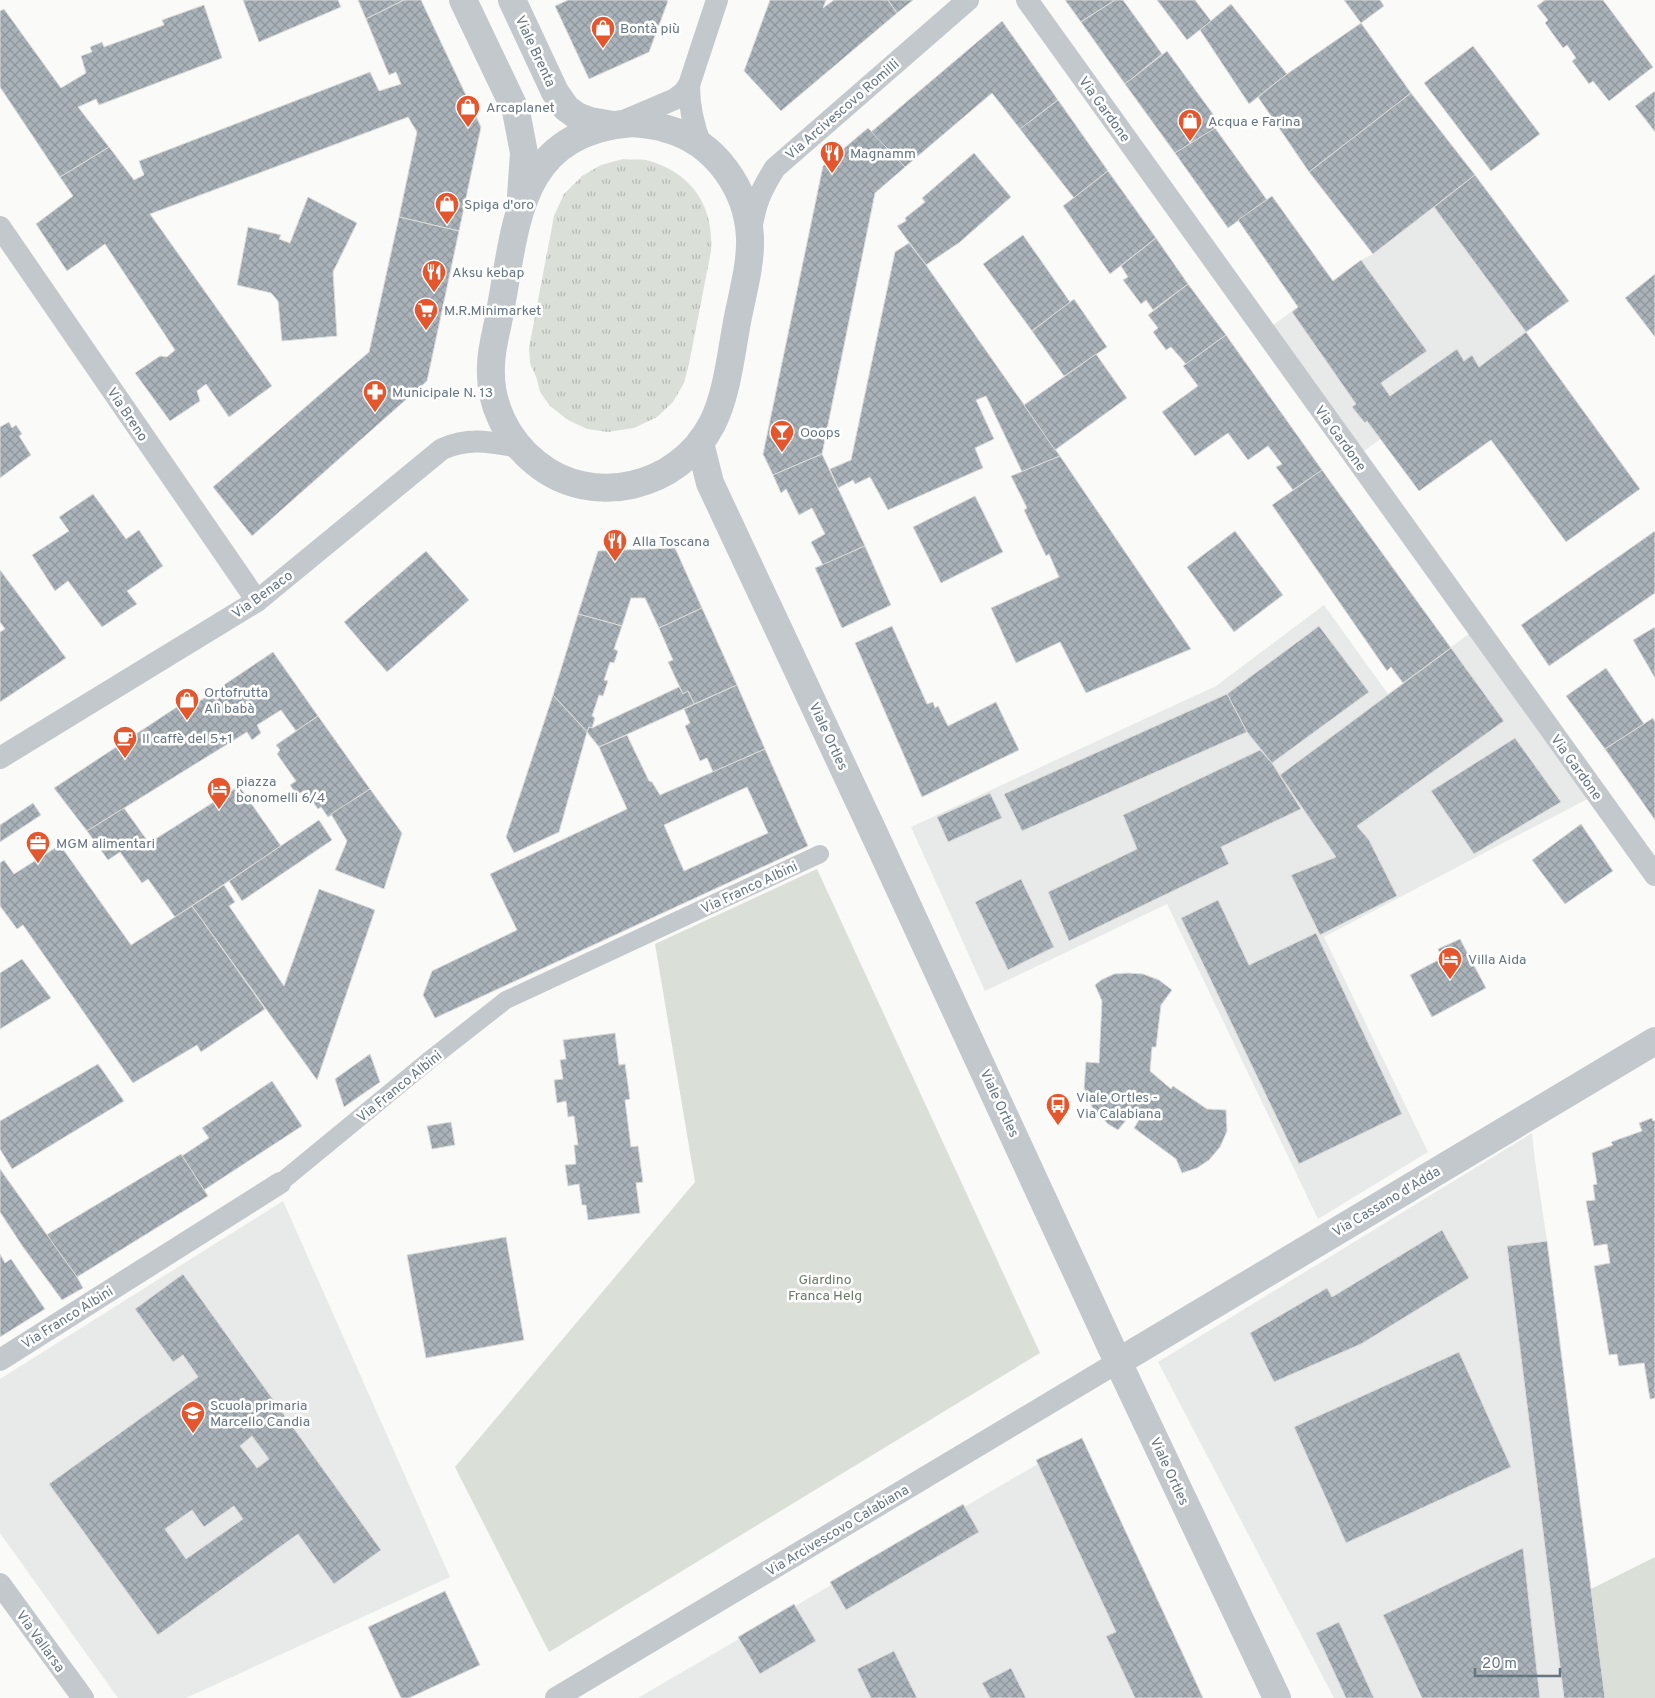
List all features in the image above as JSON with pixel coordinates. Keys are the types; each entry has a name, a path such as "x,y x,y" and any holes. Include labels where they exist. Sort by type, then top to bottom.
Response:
{"street":[{"path":"464,0 516,111 524,153 521,205 491,366 493,395 499,414 518,447 538,465 552,474 569,481 584,486 610,488 625,487 656,478 672,469 700,443 712,424 724,391 748,262 750,240 746,211 735,184 727,171 701,145 680,133 660,127 632,123 596,129 580,136 555,152 532,180 521,205"},
{"name":"Viale Brenta","path":"512,0 555,92 566,108 590,122 613,125"},
{"path":"701,145 693,127 689,104 689,85 717,0"},
{"name":"Via Arcivescovo Romilli","path":"750,240 754,210 762,189 775,168 968,0"},
{"name":"Via Gardone","path":"1027,0 1655,875"},
{"path":"613,125 675,99 689,85"},
{"name":"Via Breno","path":"0,227 257,601"},
{"name":"Via Benaco","path":"0,758 257,601 442,449 473,440 518,447"},
{"name":"Viale Ortles","path":"700,443 710,484 1020,1146 1118,1362 1277,1698"},
{"name":"Viale Ortles","path":"656,478 675,479 694,486 704,492 722,509"},
{"name":"Via Franco Albini","path":"0,1360 280,1183 506,1000 820,854"},
{"name":"Via Cassano d'Adda","path":"1118,1362 1655,1041"},
{"name":"Via Arcivescovo Calabiana","path":"556,1698 1118,1362"},
{"name":"Via Vallarsa","path":"0,1584 83,1698"}],"shaded area":[{"path":"1475,175 1569,301 1360,454 1268,329 1361,260 1373,254"},
{"path":"1324,605 1388,694 1474,630 1593,796 1324,937 1428,1152 1318,1219 1167,904 985,991 911,827 1216,686"},
{"path":"1532,1133 1605,1698 1334,1698 1158,1362"},
{"name":"Scuola primaria Marcello Candia","path":"283,1201 450,1577 186,1698 118,1698 0,1533 0,1379"},
{"path":"1082,1438 1202,1698 638,1698"}],"green space":[{"path":"623,159 646,160 662,165 687,182 704,205 711,234 711,251 684,383 673,402 657,417 634,428 608,432 587,429 568,420 550,406 540,392 530,363 529,348 554,216 564,194 582,176 601,165"},
{"name":"Giardino Franca Helg","path":"817,869 1040,1353 549,1652 455,1467 695,1182 655,944"},
{"path":"1655,1557 1655,1698 1605,1698 1591,1589"}],"building":[{"path":"243,0 338,0 341,7 259,42"},
{"path":"358,0 404,0 366,19"},
{"path":"404,0 421,0 481,127 459,231 399,217 417,132 408,117 150,214 272,386 229,417 206,384 197,391 200,401 170,421 135,373 160,356 167,357 175,350 105,244 67,271 36,224 73,196 60,177 109,147 134,180 144,175 139,161 370,72 379,91 401,84 396,72 389,75 366,19"},
{"path":"568,0 668,1 649,52 589,79 555,6"},
{"path":"770,0 826,0 823,8 834,0 888,0 897,13 781,111 744,71"},
{"path":"888,0 913,0 897,13"},
{"path":"1065,0 1115,0 1081,22"},
{"path":"1115,0 1123,0 1162,54 1125,84 1081,22"},
{"path":"1157,0 1195,0 1211,21 1187,40"},
{"path":"1344,0 1380,0 1384,6 1361,23"},
{"path":"1545,0 1603,0 1653,67 1609,101 1593,81 1589,84 1572,61 1576,58 1567,45 1563,48 1545,23 1548,20 1537,6"},
{"path":"1231,4 1287,74 1249,104 1200,30"},
{"path":"204,5 222,58 99,105 96,99 78,107 109,147 60,177 0,87 0,11 4,9 61,88 86,73 81,56 92,52 90,47 102,42 104,47 164,25 162,20"},
{"path":"1002,21 1058,100 1020,129 992,93 905,167 871,132"},
{"path":"1361,23 1411,93 1309,172 1258,97 1287,74"},
{"path":"1473,46 1540,134 1491,171 1424,83"},
{"path":"1167,51 1221,125 1175,153 1125,84"},
{"path":"1655,91 1655,132 1635,106"},
{"path":"1411,93 1475,175 1373,254 1309,172"},
{"path":"1058,100 1108,171 1074,198 1020,129"},
{"path":"868,128 905,167 875,193 822,454 773,475 763,454 823,166"},
{"path":"1215,128 1267,200 1228,228 1175,153"},
{"path":"974,153 1011,197 960,242 926,265 897,226 906,221 905,218 925,202 922,198"},
{"path":"1108,171 1156,238 1110,274 1063,206"},
{"path":"1475,175 1569,301 1526,332 1434,207"},
{"path":"1272,196 1333,281 1361,260 1427,351 1381,383 1390,396 1457,349 1464,361 1472,355 1479,367 1526,332 1640,489 1566,542 1491,440 1419,491 1367,421 1365,423 1352,407 1356,404 1292,312 1298,307 1238,220"},
{"path":"308,197 357,223 333,272 337,336 282,341 278,301 271,293 237,285 248,227 281,235 279,239 290,243"},
{"path":"399,217 459,231 427,381 252,536 213,487 369,352"},
{"path":"1023,235 1070,302 1032,331 983,264"},
{"path":"1156,238 1188,284 1153,310 1146,300 1141,304 1123,280 1128,277 1121,266"},
{"path":"909,243 1060,456 1022,472 986,396 976,400 994,439 975,448 983,468 888,510 870,477 855,484 853,480 838,488 830,469 851,460 895,252"},
{"path":"1655,274 1655,337 1625,298"},
{"path":"1188,284 1226,335 1186,364 1171,347 1166,350 1153,332 1158,328 1148,315"},
{"path":"1074,299 1107,347 1064,376 1032,331"},
{"path":"1226,335 1322,470 1293,490 1276,467 1282,464 1268,446 1248,460 1228,433 1195,456 1162,412 1198,386 1183,366"},
{"path":"1096,354 1127,398 1055,450 1024,405"},
{"path":"9,422 12,428 16,425 22,434 19,436 31,455 0,478 0,427"},
{"path":"822,454 865,546 823,565 811,542 825,534 812,508 799,515 786,489 781,493 773,475"},
{"path":"1060,456 1191,649 1086,693 1060,642 1016,663 991,608 1059,577 1049,554 1046,556 1024,510 1027,508 1011,476"},
{"path":"1322,470 1451,648 1403,683 1391,667 1387,671 1272,505"},
{"path":"93,494 126,539 139,530 163,566 127,591 137,604 102,627 68,581 55,591 32,555 69,531 59,517"},
{"path":"975,496 1003,552 941,583 913,527"},
{"path":"1235,531 1283,595 1234,632 1187,567"},
{"path":"1655,531 1655,593 1549,666 1521,625"},
{"path":"865,546 891,605 842,628 815,568"},
{"path":"675,548 702,608 659,628 645,598 631,598 622,626 578,614 598,551"},
{"path":"426,551 469,600 387,672 344,622"},
{"path":"0,570 66,658 0,702 0,632 5,629 0,622"},
{"path":"702,608 737,685 694,704 688,691 683,694 668,662 673,660 659,628"},
{"path":"578,614 622,626 614,649 618,651 614,663 610,662 604,680 608,681 603,696 599,695 592,716 595,718 592,728 589,727 587,732 553,695"},
{"path":"892,626 927,704 933,702 935,708 938,706 948,726 996,702 1019,750 922,797 855,643"},
{"path":"1319,626 1369,692 1272,763 1247,732 1227,694"},
{"path":"1655,627 1655,678 1633,640"},
{"path":"1451,648 1504,721 1357,826 1369,840 1397,896 1320,935 1291,875 1336,857 1280,775"},
{"path":"273,652 318,716 296,731 281,710 257,725 261,733 252,740 247,732 87,831 54,788 180,705 185,711"},
{"path":"1606,668 1644,724 1605,749 1566,696"},
{"path":"737,685 765,749 713,772 707,758 700,761 685,726 690,723 684,709"},
{"path":"679,687 683,694 688,691 694,704 599,747 587,732 589,727 592,728"},
{"path":"1227,694 1247,732 1022,831 1004,794"},
{"path":"553,695 587,732 559,832 514,853 506,837"},
{"path":"318,716 370,789 328,817 321,807 318,809 305,790 297,795 290,785 296,781 277,754 280,750 276,745"},
{"path":"1653,718 1655,722 1655,820 1605,749"},
{"path":"627,735 649,781 652,782 660,795 765,749 808,846 435,1018 423,995 432,971 517,930 490,874 627,809 599,747","holes":["747,787 768,833 684,871 664,825"]},
{"path":"1515,738 1561,802 1474,854 1431,791"},
{"path":"1260,750 1272,763 1301,809 1221,847 1229,864 1069,941 1048,892 1137,849 1123,815"},
{"path":"239,786 281,846 175,917 148,879 142,883 120,852 108,860 87,831 124,808 149,843"},
{"path":"370,789 402,833 384,889 335,870 347,841 331,814"},
{"path":"990,793 1002,818 948,842 937,817"},
{"path":"33,803 41,815 0,842 0,825"},
{"path":"319,820 332,840 242,901 229,881"},
{"path":"1581,824 1613,871 1565,904 1532,860"},
{"path":"60,845 131,945 192,906 265,1009 201,1052 197,1045 133,1083 23,925 17,929 0,906 0,863 4,860 14,874"},
{"path":"1021,879 1054,947 1008,970 975,902"},
{"path":"224,885 235,902 229,906 284,986 319,889 375,910 317,1080 192,906"},
{"path":"1218,900 1249,965 1316,933 1402,1114 1299,1164 1181,918"},
{"path":"1460,939 1486,988 1432,1017 1410,975 1442,958 1438,949"},
{"path":"22,959 51,998 0,1029 0,973"},
{"path":"1114,974 1143,974 1159,980 1172,990 1161,1005 1156,1047 1152,1047 1150,1071 1171,1089 1173,1086 1207,1109 1226,1110 1227,1131 1220,1147 1209,1160 1197,1168 1182,1173 1176,1159 1134,1128 1139,1120 1131,1114 1118,1130 1108,1124 1092,1107 1084,1088 1086,1062 1099,1063 1102,1001 1095,985"},
{"path":"615,1033 619,1065 625,1064 630,1099 625,1100 631,1147 638,1146 643,1182 636,1183 640,1213 588,1220 586,1205 582,1205 579,1184 568,1186 565,1165 576,1164 574,1145 578,1145 574,1116 568,1117 566,1101 557,1103 554,1080 563,1079 560,1060 566,1059 563,1040"},
{"path":"370,1054 380,1082 344,1107 335,1079"},
{"path":"98,1064 124,1101 12,1169 0,1149 0,1121"},
{"path":"272,1081 302,1126 204,1190 182,1156 209,1138 202,1128"},
{"path":"1652,1118 1653,1121 1655,1120 1655,1398 1650,1399 1644,1363 1619,1366 1617,1354 1609,1355 1594,1266 1610,1263 1607,1244 1594,1246 1586,1201 1595,1200 1593,1185 1597,1184 1592,1153 1613,1145 1611,1142 1642,1131 1639,1123"},
{"path":"451,1122 455,1145 432,1149 427,1126"},
{"path":"181,1154 208,1196 77,1277 46,1235"},
{"path":"0,1169 83,1288 62,1300 23,1247 0,1212"},
{"path":"1442,1230 1469,1278 1361,1344 1274,1382 1250,1333 1327,1288 1332,1297"},
{"path":"506,1237 524,1340 426,1358 407,1255"},
{"path":"1547,1241 1605,1698 1564,1698 1507,1246"},
{"path":"0,1254 5,1263 11,1259 45,1309 0,1337"},
{"path":"183,1274 381,1550 334,1584 298,1534 158,1635 49,1484 198,1377 183,1355 173,1362 135,1309","holes":["252,1436 269,1459 257,1468 240,1446","234,1506 243,1519 186,1559 165,1529 192,1510 204,1527"]},
{"path":"1459,1352 1511,1467 1346,1543 1294,1427"},
{"path":"1082,1438 1203,1698 1135,1698 1106,1636 1116,1632 1036,1460"},
{"path":"963,1504 979,1532 846,1610 830,1582"},
{"path":"1523,1548 1540,1698 1422,1698 1383,1615"},
{"path":"445,1591 480,1665 409,1698 401,1698 368,1627"},
{"path":"794,1604 816,1641 760,1674 738,1637"},
{"path":"1339,1622 1374,1698 1346,1698 1316,1633"},
{"path":"894,1651 917,1698 871,1698 857,1669"},
{"path":"1011,1668 1026,1698 990,1698 982,1683"}],"place":[{"name":"Bontà più","path":"603,49"},
{"name":"Arcaplanet","path":"468,128"},
{"name":"Acqua e Farina","path":"1190,142"},
{"name":"Magnamm","path":"832,174"},
{"name":"Spiga d'oro","path":"447,225"},
{"name":"Aksu kebap","path":"434,293"},
{"name":"M.R.Minimarket","path":"426,331"},
{"name":"Municipale N. 13","path":"375,413"},
{"name":"Ooops","path":"782,453"},
{"name":"Alla Toscana","path":"615,562"},
{"name":"Ortofrutta Alì babà","path":"187,721"},
{"name":"Il caffè del 5+1","path":"125,759"},
{"name":"piazza bonomelli 6/4","path":"219,810"},
{"name":"MGM alimentari","path":"38,864"},
{"name":"Villa Aida","path":"1450,980"},
{"name":"Viale Ortles - Via Calabiana","path":"1058,1126"},
{"name":"Scuola primaria Marcello Candia","path":"193,1434"}]}
